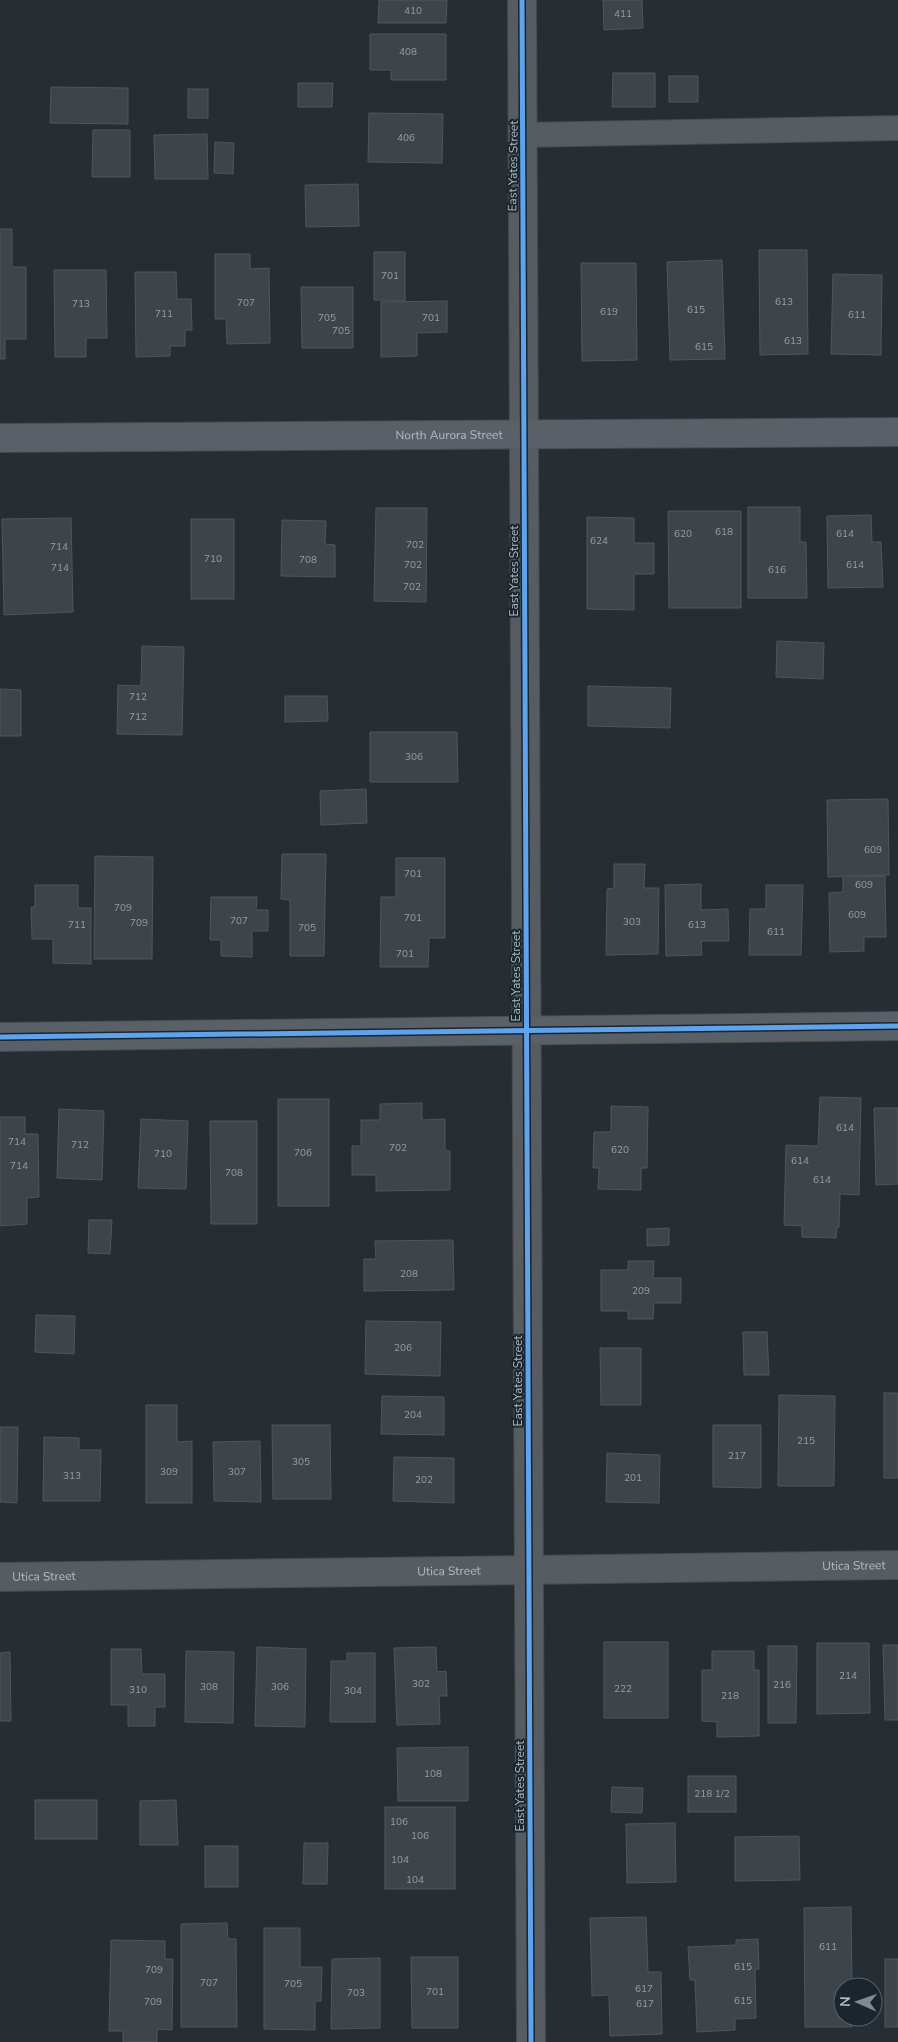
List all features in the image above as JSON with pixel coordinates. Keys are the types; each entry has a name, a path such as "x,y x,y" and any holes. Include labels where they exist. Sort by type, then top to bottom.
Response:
{"street":[{"name":"East Yates Street","path":"522,0 531,2042"},
{"name":"North Aurora Street","path":"0,438 898,432"},
{"path":"0,1036 898,1026"},
{"name":"Utica Street","path":"0,1577 898,1565"}],"lane":[{"path":"523,135 898,128"}],"building":[{"path":"379,0 447,0 446,23 378,23"},
{"path":"603,0 642,0 643,28 604,30"},
{"path":"370,34 446,34 446,80 391,80 391,70 370,70"},
{"path":"613,73 655,73 655,107 612,107"},
{"path":"669,76 698,76 698,102 669,102"},
{"path":"298,83 333,83 332,107 298,107"},
{"path":"51,87 128,88 128,124 50,123"},
{"path":"188,89 208,89 208,118 188,118"},
{"path":"369,113 443,114 442,163 368,162"},
{"path":"93,130 130,130 130,177 92,177"},
{"path":"207,134 208,179 155,179 154,135"},
{"path":"215,142 234,143 233,174 214,173"},
{"path":"358,184 359,226 306,227 305,185"},
{"path":"0,229 12,229 12,267 26,267 26,339 5,339 5,359 0,359"},
{"path":"759,250 807,250 808,354 760,355"},
{"path":"374,252 405,252 405,301 374,300"},
{"path":"215,254 250,254 250,269 269,268 270,343 227,344 226,319 215,319"},
{"path":"722,260 725,359 670,360 667,262"},
{"path":"581,263 636,263 637,360 582,361"},
{"path":"54,270 106,270 107,338 86,338 86,357 55,357"},
{"path":"135,272 176,272 177,299 191,299 192,330 185,330 185,346 170,346 170,356 136,357"},
{"path":"833,274 882,275 881,355 831,354"},
{"path":"301,287 353,287 353,348 302,348"},
{"path":"447,301 447,332 417,333 417,356 381,357 381,302"},
{"path":"748,507 800,507 800,542 806,542 807,598 748,598"},
{"path":"376,508 427,508 426,602 374,601"},
{"path":"668,511 741,511 741,608 669,608"},
{"path":"871,515 872,542 881,542 883,587 828,588 827,516"},
{"path":"587,517 634,518 634,543 654,543 654,574 634,574 634,610 587,609"},
{"path":"71,518 73,612 4,615 2,519"},
{"path":"191,519 234,519 234,599 191,599"},
{"path":"282,520 326,521 325,544 335,545 335,577 281,576"},
{"path":"777,641 824,643 823,679 776,677"},
{"path":"142,646 184,647 182,735 117,734 118,685 141,686"},
{"path":"588,686 671,688 670,728 588,726"},
{"path":"0,689 21,690 21,736 0,736"},
{"path":"285,696 327,696 328,721 285,722"},
{"path":"370,732 457,732 458,782 370,782"},
{"path":"366,789 367,823 321,825 320,791"},
{"path":"888,799 889,875 828,877 827,800"},
{"path":"282,854 326,854 324,956 290,956 290,900 281,899"},
{"path":"95,856 153,857 152,959 94,959"},
{"path":"396,858 445,858 445,938 429,938 428,967 380,967 381,897 396,897"},
{"path":"614,864 645,864 644,888 659,888 658,954 606,955 607,889 614,888"},
{"path":"843,876 885,876 886,937 864,937 864,951 830,952 829,893 843,892"},
{"path":"701,884 701,910 728,909 729,941 701,941 702,955 666,956 665,885"},
{"path":"35,885 78,885 78,908 91,908 91,964 53,963 53,939 32,939 31,907 35,907"},
{"path":"766,885 803,885 801,955 749,955 750,909 766,909"},
{"path":"211,897 257,897 256,910 268,910 268,931 252,931 252,957 221,956 221,940 210,940"},
{"path":"820,1097 861,1098 859,1195 840,1194 839,1227 837,1227 836,1238 802,1237 802,1226 784,1225 786,1145 818,1146"},
{"path":"278,1099 329,1099 329,1206 278,1206"},
{"path":"422,1103 422,1120 445,1119 445,1150 450,1151 450,1190 376,1191 376,1175 352,1175 352,1146 361,1146 361,1120 380,1120 380,1104"},
{"path":"611,1106 648,1107 647,1168 641,1168 641,1190 598,1189 599,1168 593,1168 594,1132 611,1132"},
{"path":"874,1108 898,1108 898,1184 876,1185"},
{"path":"59,1109 104,1111 102,1180 57,1178"},
{"path":"0,1117 25,1117 25,1134 38,1134 39,1197 27,1198 27,1224 0,1226"},
{"path":"141,1119 188,1121 186,1189 138,1188"},
{"path":"210,1121 257,1121 257,1224 211,1224"},
{"path":"89,1220 112,1220 110,1254 88,1253"},
{"path":"669,1228 669,1245 647,1246 647,1229"},
{"path":"453,1240 454,1290 364,1291 364,1259 376,1259 375,1241"},
{"path":"628,1261 654,1261 653,1278 681,1278 681,1303 654,1303 653,1319 628,1319 628,1311 601,1311 601,1270 628,1270"},
{"path":"36,1315 75,1316 74,1354 35,1352"},
{"path":"366,1321 441,1322 440,1376 365,1374"},
{"path":"743,1332 767,1332 769,1375 744,1375"},
{"path":"600,1348 641,1348 641,1405 601,1405"},
{"path":"884,1393 898,1393 898,1478 884,1478"},
{"path":"779,1395 835,1396 834,1486 778,1486"},
{"path":"382,1396 444,1397 444,1435 381,1434"},
{"path":"146,1405 177,1405 177,1442 192,1441 192,1503 146,1503"},
{"path":"272,1425 330,1425 331,1499 273,1499"},
{"path":"713,1425 761,1425 761,1488 713,1487"},
{"path":"0,1427 18,1427 17,1503 0,1502"},
{"path":"44,1437 79,1438 79,1450 101,1450 100,1501 43,1501"},
{"path":"260,1441 261,1502 214,1501 213,1442"},
{"path":"607,1453 660,1455 659,1503 606,1502"},
{"path":"394,1457 454,1458 454,1503 393,1501"},
{"path":"604,1642 668,1642 668,1718 604,1718"},
{"path":"817,1643 869,1643 870,1713 817,1714"},
{"path":"883,1645 898,1645 898,1720 885,1720"},
{"path":"768,1646 797,1646 796,1723 768,1723"},
{"path":"257,1647 306,1649 305,1727 255,1726"},
{"path":"436,1647 437,1672 446,1671 447,1696 439,1696 440,1724 397,1725 394,1648"},
{"path":"111,1649 141,1649 142,1674 165,1674 165,1707 155,1707 155,1726 128,1726 128,1705 111,1705"},
{"path":"186,1651 234,1652 233,1723 185,1722"},
{"path":"712,1651 754,1651 754,1670 759,1670 759,1736 717,1737 717,1722 702,1721 702,1670 712,1670"},
{"path":"10,1652 11,1721 0,1721 0,1653"},
{"path":"347,1653 375,1653 375,1722 330,1722 331,1661 347,1661"},
{"path":"468,1747 468,1801 398,1801 397,1748"},
{"path":"688,1776 736,1776 736,1812 688,1812"},
{"path":"612,1787 643,1788 642,1813 611,1812"},
{"path":"35,1800 97,1800 97,1839 35,1839"},
{"path":"176,1800 178,1845 140,1845 140,1801"},
{"path":"385,1807 455,1807 455,1889 385,1889"},
{"path":"675,1823 676,1882 627,1883 626,1824"},
{"path":"799,1836 800,1880 735,1881 735,1837"},
{"path":"304,1843 328,1843 327,1884 303,1884"},
{"path":"205,1846 238,1846 238,1887 205,1887"},
{"path":"851,1907 852,1977 833,1977 833,2027 805,2027 804,1908"},
{"path":"646,1917 648,1972 661,1972 662,2034 610,2036 609,1995 592,1996 590,1918"},
{"path":"227,1923 228,1939 236,1939 237,2027 181,2027 181,1924"},
{"path":"264,1928 300,1928 300,1967 322,1967 321,2001 315,2001 315,2030 264,2029"},
{"path":"758,1939 759,1969 755,1969 756,2018 735,2019 735,2030 697,2032 695,1980 690,1980 688,1947 736,1945 736,1940"},
{"path":"111,1940 165,1941 165,1959 173,1959 172,2030 157,2029 157,2042 123,2042 123,2031 109,2031"},
{"path":"411,1957 458,1957 458,2028 412,2028"},
{"path":"380,1958 380,2028 331,2029 332,1959"},
{"path":"885,1959 898,1959 898,2027 885,2027"}],"cycle path":[{"path":"522,0 531,2042"},
{"path":"0,1037 898,1026"}]}
